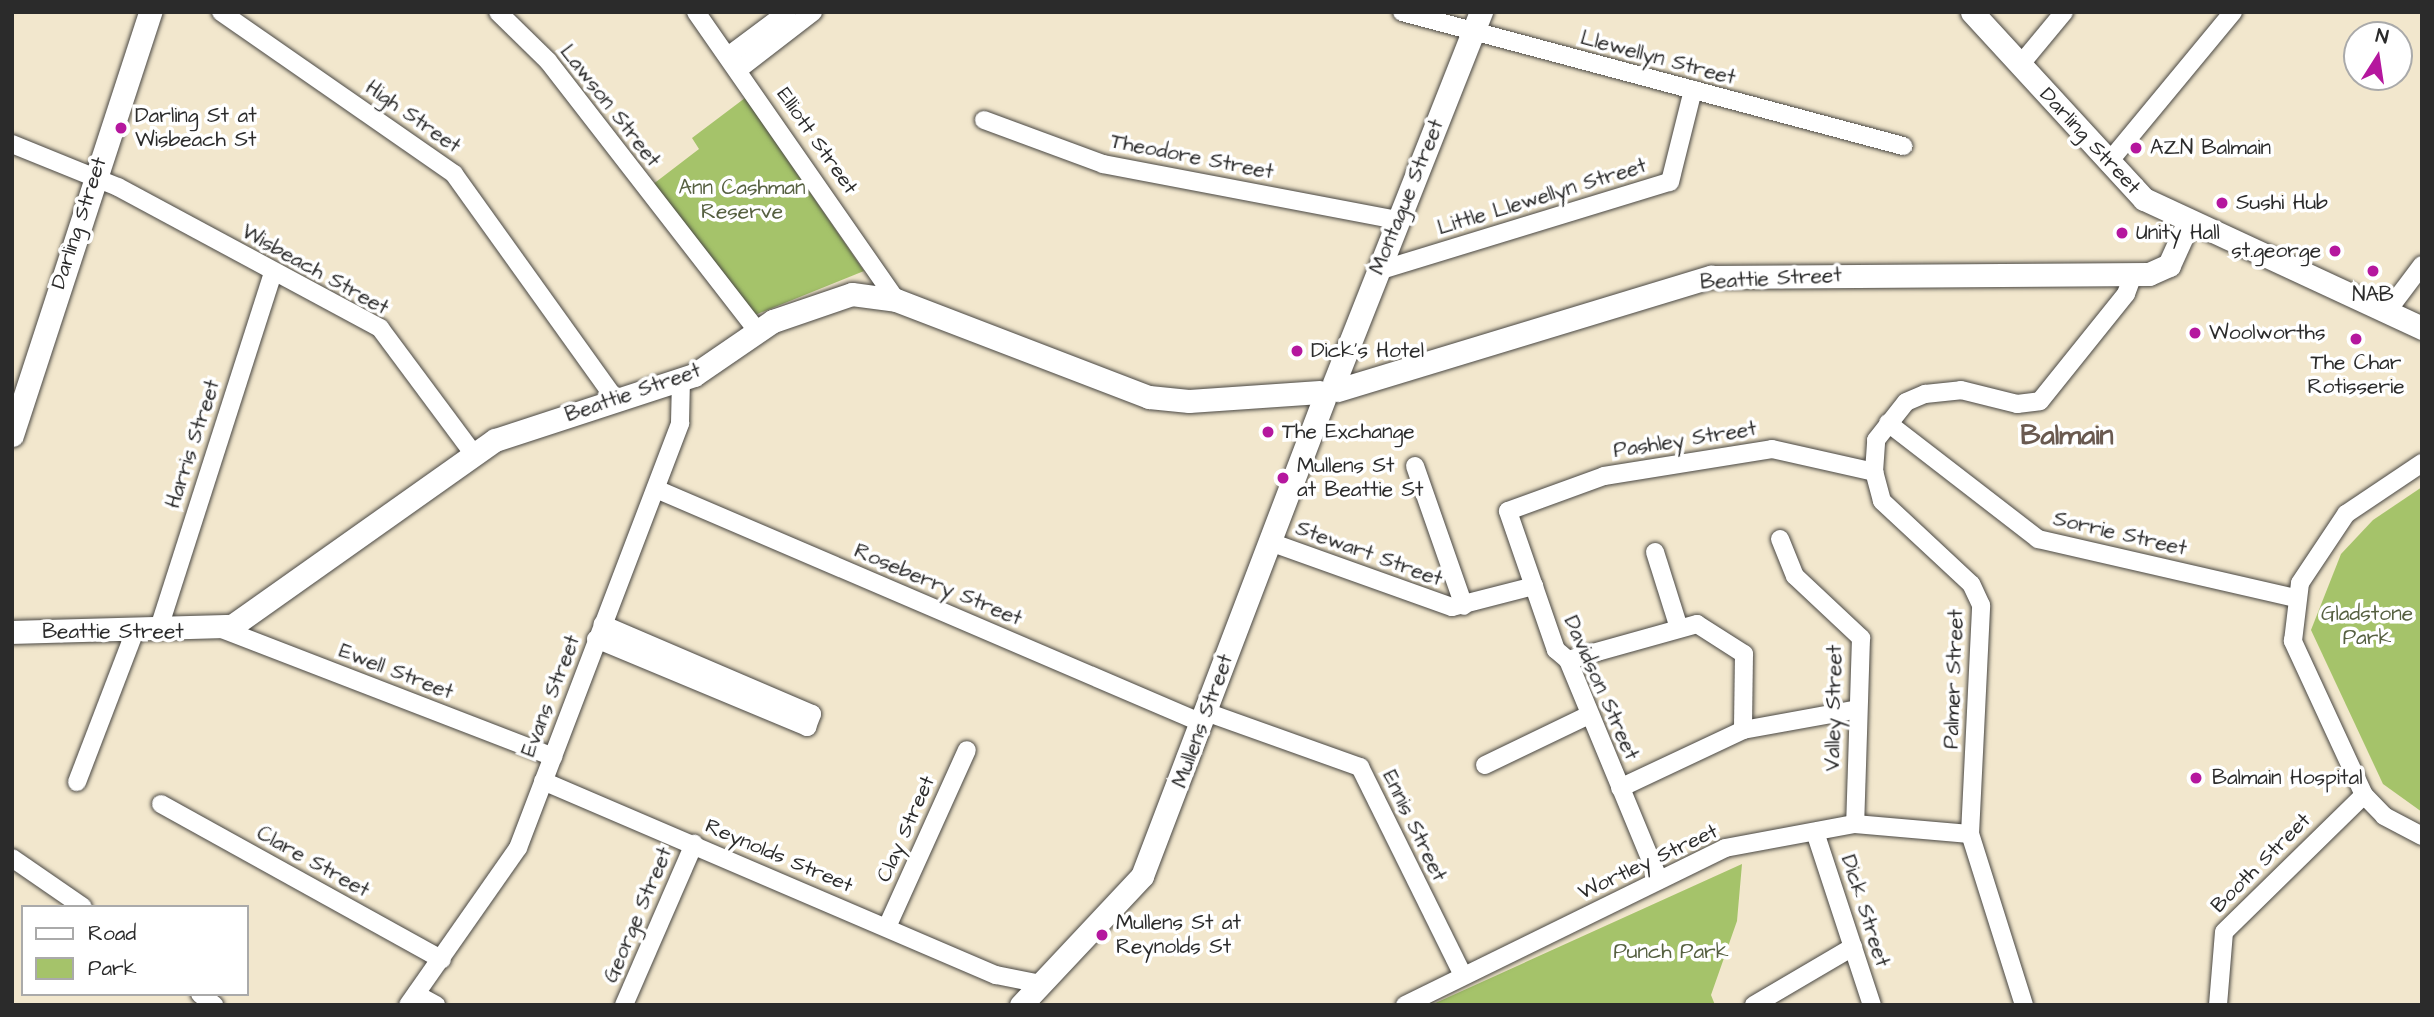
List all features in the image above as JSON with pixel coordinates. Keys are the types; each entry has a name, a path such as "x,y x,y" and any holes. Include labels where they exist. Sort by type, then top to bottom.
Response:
{"street":[{"name":"Darling Street","path":"12,435 92,178 150,12"},
{"name":"High Street","path":"221,12 454,174 616,400"},
{"name":"Lawson Street","path":"498,12 548,61 758,332"},
{"name":"Elliott Street","path":"696,12 896,300"},
{"path":"733,63 787,12"},
{"path":"733,63 813,12"},
{"name":"Llewellyn Street","path":"1402,12 1478,21 1693,90 1903,146"},
{"name":"Darling Street","path":"1972,12 2108,163 2144,199 2422,328"},
{"path":"2020,65 2064,12"},
{"path":"2108,163 2233,12"},
{"name":"Montague Street","path":"1329,391 1478,21"},
{"name":"Little Llewellyn Street","path":"1378,271 1670,182 1693,90"},
{"name":"Theodore Street","path":"984,120 1103,164 1397,220"},
{"name":"Wisbeach Street","path":"12,144 92,178 380,328 473,453"},
{"name":"Beattie Street","path":"12,632 222,629 473,453 506,436 681,380 786,315 852,294 896,300 1149,397 1189,401 1329,391 1711,277 2133,275 2169,265 2189,221"},
{"path":"2386,313 2422,265"},
{"name":"Harris Street","path":"77,782 146,631 273,272"},
{"name":"Palmer Street","path":"2024,1005 1970,834 1981,605 1971,584 1889,510 1874,471 1876,440 1888,423 1925,394 1961,390 2017,404 2040,401 2126,294 2133,275"},
{"name":"Evans Street","path":"412,999 509,866 656,489 684,407 681,380"},
{"name":"Mullens Street","path":"1022,1004 1142,876 1329,391"},
{"name":"Sorrie Street","path":"1888,423 2045,541 2296,598"},
{"name":"Pashley Street","path":"1508,511 1604,476 1772,449 1874,471"},
{"path":"2422,463 2346,514 2313,557 2296,598 2293,641 2364,795 2384,816 2422,836"},
{"path":"1415,466 1464,606"},
{"name":"Roseberry Street","path":"656,489 1204,718"},
{"name":"Davidson Street","path":"1508,511 1556,650 1568,660 1658,880"},
{"name":"Valley Street","path":"1780,539 1795,576 1861,638 1855,824"},
{"name":"Stewart Street","path":"1270,542 1464,606 1534,586"},
{"path":"1655,552 1679,628"},
{"path":"1568,660 1697,624 1744,654 1743,730"},
{"name":"Ewell Street","path":"222,629 553,757"},
{"path":"599,632 710,679 807,727 812,714 710,679"},
{"path":"1620,788 1743,730 1858,709"},
{"path":"1485,765 1589,715"},
{"name":"Ennis Street","path":"1204,718 1360,767 1463,975"},
{"name":"Clay Street","path":"887,927 967,750"},
{"name":"Reynolds Street","path":"543,781 996,975 1041,984"},
{"name":"Booth Street","path":"2218,1005 2224,932 2364,795"},
{"name":"Clare Street","path":"161,804 442,960"},
{"name":"Wortley Street","path":"1405,1005 1725,848 1855,824 1970,834"},
{"name":"Dick Street","path":"1815,832 1872,1005"},
{"name":"George Street","path":"624,1005 694,844"},
{"path":"12,858 80,905"},
{"path":"1754,1005 1853,947"},
{"name":"Reynolds Street","path":"996,975 1022,1004"},
{"path":"412,999 436,1005"}],"green space":[{"name":"Ann Cashman Reserve","path":"745,98 864,271 755,315 652,185 699,149 692,138"},
{"name":"Gladstone Park","path":"2422,487 2422,812 2383,784 2311,630 2341,554 2373,520"},
{"name":"Punch Park","path":"1742,864 1737,921 1711,995 1715,1005 1431,1005"}],"place":[{"name":"Darling St at Wisbeach St","path":"121,128"},
{"name":"AZN Balmain","path":"2136,148"},
{"name":"Sushi Hub","path":"2222,203"},
{"name":"Unity Hall","path":"2122,233"},
{"name":"st.george","path":"2335,251"},
{"name":"NAB","path":"2373,271"},
{"name":"Woolworths","path":"2195,333"},
{"name":"The Char Rotisserie","path":"2356,339"},
{"name":"Dick's Hotel","path":"1297,351"},
{"name":"The Exchange","path":"1268,432"},
{"name":"Mullens St at Beattie St","path":"1283,478"},
{"name":"Balmain Hospital","path":"2196,778"},
{"name":"Mullens St at Reynolds St","path":"1102,935"}],"district":[{"name":"Balmain","path":"2067,436"}]}
